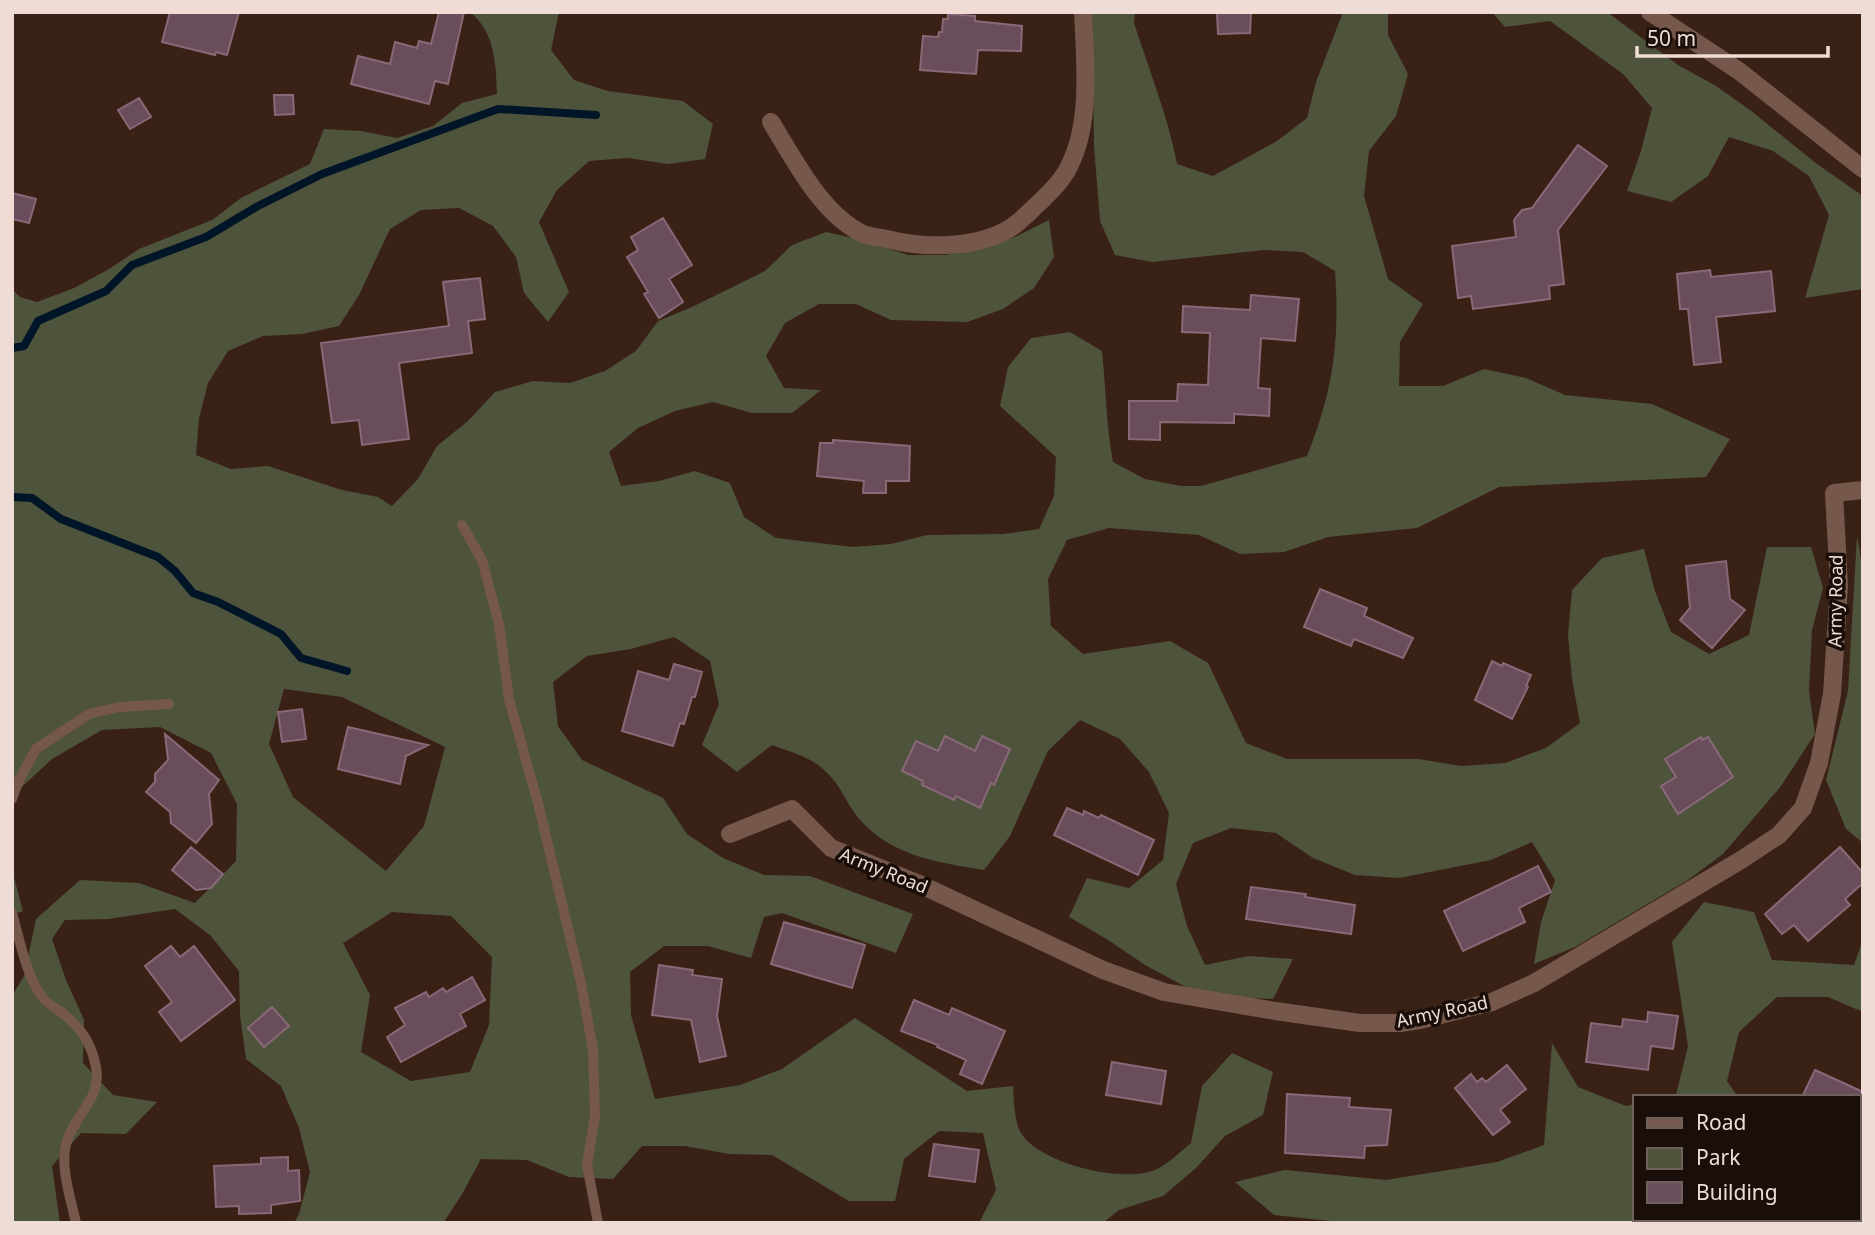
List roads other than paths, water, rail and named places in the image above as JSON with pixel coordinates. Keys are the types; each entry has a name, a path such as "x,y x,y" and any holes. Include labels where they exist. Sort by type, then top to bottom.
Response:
{"street":[{"path":"771,122 808,181 835,213 862,233 906,244 947,246 988,237 1014,225 1059,184 1073,160 1082,123 1086,69 1083,12"},
{"path":"1650,12 1760,86 1863,169"},
{"name":"Army Road","path":"730,834 792,809 831,848 917,883 1103,970 1164,992 1275,1012 1360,1023 1420,1020 1492,1002 1534,983 1741,860 1779,835 1803,808 1819,763 1832,694 1839,586 1835,493 1863,490"}],"lane":[{"path":"462,525 482,560 499,624 509,699 538,803 581,983 593,1050 595,1116 587,1165 598,1223"},
{"path":"12,799 36,749 89,714 119,707 169,704"},
{"path":"12,913 32,976 42,997 82,1029 93,1048 97,1090 83,1110 66,1144 65,1166 76,1223"}],"waterway":[{"path":"12,348 24,346 38,321 106,291 132,265 206,237 258,206 322,174 498,109 596,115"},
{"path":"12,497 32,498 61,519 158,557 175,571 193,593 218,602 281,634 301,658 347,671"}]}
